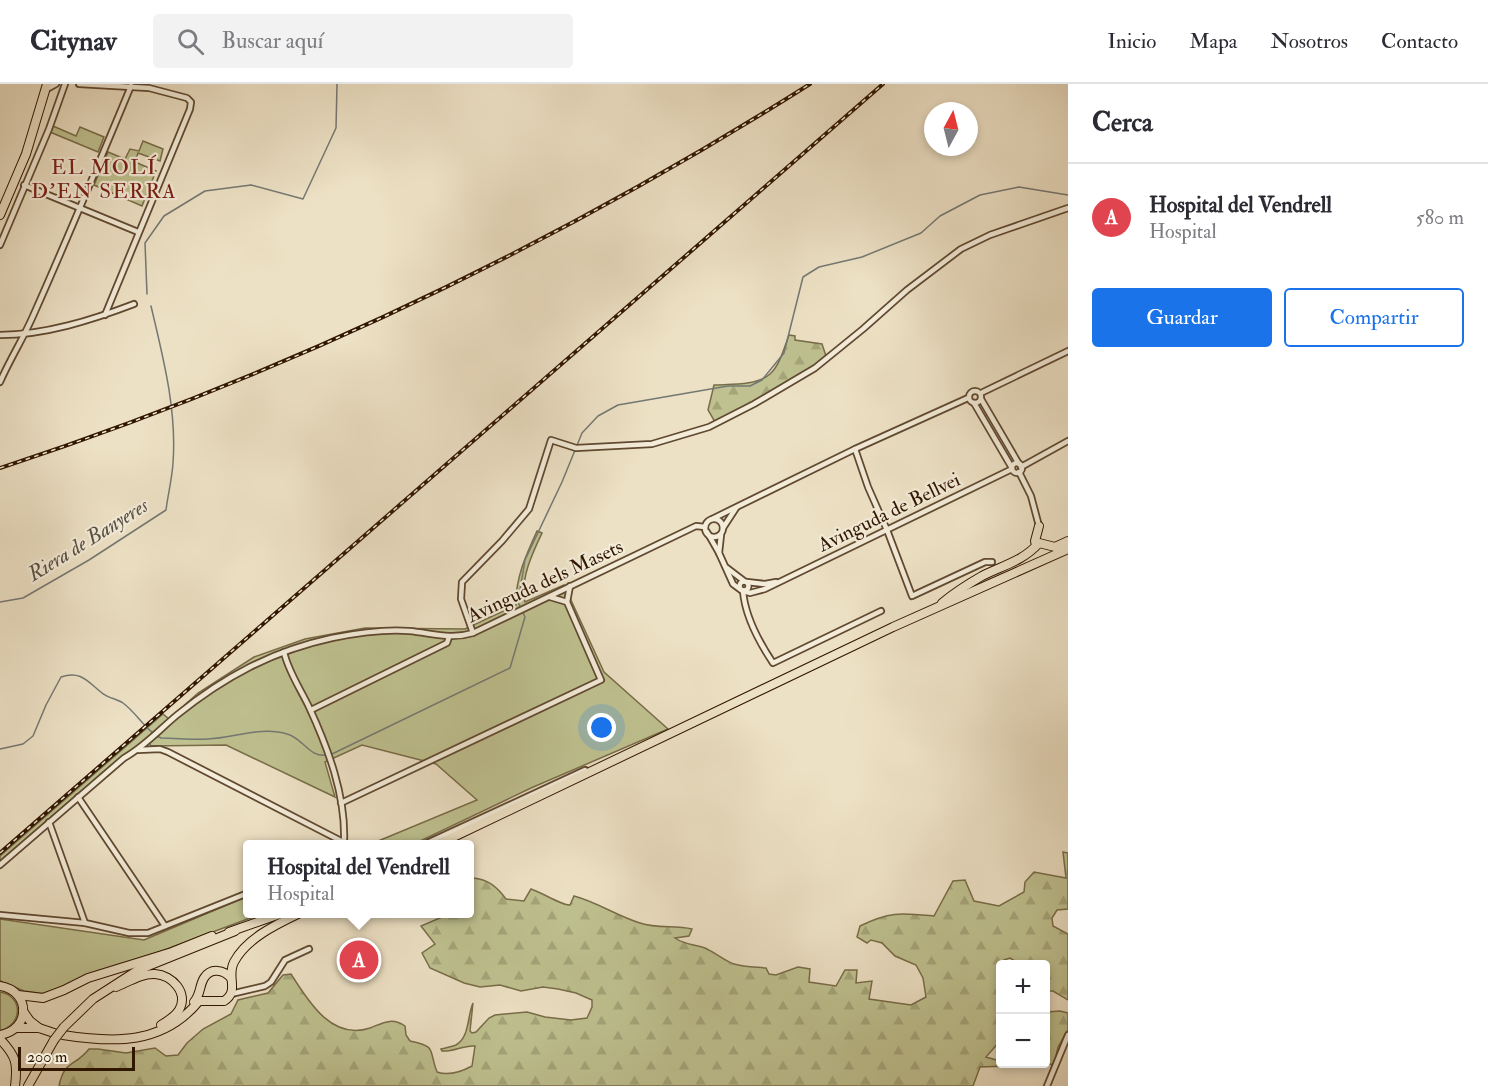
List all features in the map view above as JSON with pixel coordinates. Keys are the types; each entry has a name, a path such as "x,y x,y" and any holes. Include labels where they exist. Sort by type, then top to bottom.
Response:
{"main road":[{"path":"0,215 26,154 46,87"},
{"path":"1039,526 1040,545 1044,555"},
{"path":"929,610 982,576 1027,555 1040,545 1055,547 1068,545"},
{"path":"940,603 1068,545"},
{"path":"447,840 929,610 1002,579 1068,545"},
{"path":"1002,579 1044,555"},
{"path":"28,1086 54,1036 64,1031 103,992 138,970 269,918"},
{"path":"64,1031 99,1041 129,1040 160,1030 178,1020 199,1001 224,1001 231,994 231,971 236,958 265,932 291,918"},
{"path":"0,987 9,989 18,995 43,998 88,978 234,931"},
{"path":"123,1038 146,1034 177,1018 197,999 204,978 212,972 223,972 232,981"},
{"path":"103,992 138,977 155,974 169,977 179,987 182,999 179,1010 163,1024 113,1041"},
{"path":"202,989 209,1000"},
{"path":"18,995 30,1021 54,1036"},
{"path":"15,1086 18,1067 15,1058 0,1037 16,1028 24,1011"},
{"path":"16,1028 39,1028"}],"street":[{"path":"46,87 56,84"},
{"path":"0,245 49,129 65,84"},
{"path":"79,84 149,88 187,98 190,102 105,315"},
{"path":"0,382 10,358 24,335 81,207 130,86"},
{"path":"24,185 138,232"},
{"path":"472,633 461,599 462,582 529,509 551,440 576,448 652,444 709,427 754,404 814,368 907,290 961,249 990,235 1068,208"},
{"path":"0,335 24,335 105,315 135,304"},
{"path":"974,403 981,396 1068,351"},
{"path":"743,591 733,584 706,530 708,522 855,449 968,398 972,390 981,396 1020,468 1039,526"},
{"path":"968,398 974,403 1014,473 1068,441"},
{"path":"855,449 912,596 985,562 992,562"},
{"name":"Avinguda de Bellvei","path":"743,591 757,592 1012,469 1014,464 1020,468"},
{"path":"706,530 714,536 722,530 736,508"},
{"path":"712,519 720,521 722,530 719,553"},
{"name":"Avinguda dels Masets","path":"0,865 124,758 138,750 177,715 239,671 284,652 331,638 370,631 409,631 458,638 696,526 706,530"},
{"path":"725,566 746,582 739,585 743,591 744,602 754,628 773,663 881,611"},
{"name":"Avinguda de Bellvei","path":"746,582 765,584 778,581"},
{"path":"341,803 601,680 567,602 570,586"},
{"path":"559,598 560,590 568,594"},
{"path":"548,596 567,602"},
{"path":"310,710 447,643 449,637"},
{"path":"284,652 327,751 341,803 346,840"},
{"path":"433,840 661,736 676,732"},
{"path":"138,750 160,749 168,752 340,840"},
{"path":"78,797 165,926"},
{"path":"49,822 85,923"},
{"path":"0,915 85,923 129,933 148,933 243,895"},
{"path":"231,994 256,989 271,982 285,960 309,949"},
{"path":"232,981 244,990"},
{"path":"1047,1086 1068,1035"}],"green space":[{"path":"53,126 76,136 80,127 104,137 98,152 50,132"},
{"path":"143,141 163,149 160,161 138,153 135,162 156,171 142,206 94,185 108,152 125,159 130,149 139,151"},
{"path":"789,335 795,336 795,340 822,344 826,356 786,384 715,422 708,410 714,385 743,384 765,378 776,366"},
{"path":"537,531 542,533 531,558 524,584 525,602 564,585 604,672 668,729 531,788 422,840 381,840 477,800 436,764 362,745 325,762 335,797 226,745 151,746 147,739 120,758 0,861 0,856 163,714 169,719 198,693 254,657 305,639 365,628 465,629 516,605 519,576"},
{"path":"1063,852 1068,853 1068,909 1057,910 1052,918 1053,926 1068,934 1068,1000 1050,991 1050,960 1013,960 1010,958 996,960 996,1046 986,1057 996,1060 996,1066 980,1067 973,1086 59,1086 67,1068 89,1049 126,1053 155,1048 166,1056 178,1055 187,1043 203,1029 231,1014 238,1000 268,993 283,975 291,974 313,1006 333,1024 344,1029 356,1031 392,1021 405,1026 406,1035 410,1041 428,1047 431,1050 437,1072 446,1074 472,1066 475,1046 446,1051 441,1049 456,1045 464,1037 473,1003 470,1031 472,1033 495,1015 527,1012 571,1020 587,1018 592,1007 592,1000 576,993 543,987 521,991 500,985 480,987 464,983 430,968 422,953 435,944 421,926 440,918 474,918 474,878 492,884 506,899 524,901 531,889 567,905 570,905 574,896 647,925 692,929 689,936 675,938 705,948 734,964 766,968 769,974 776,975 798,967 810,969 809,982 836,986 845,970 857,970 856,983 872,981 869,999 911,1005 926,997 923,978 916,965 895,956 882,943 871,940 867,943 857,937 860,926 888,915 934,916 953,881 965,880 974,901 999,906 1024,892 1025,882 1034,872 1066,878"},
{"path":"243,898 243,918 250,918 159,952 97,971 46,994 24,991 0,980 0,919 144,940"},
{"path":"0,992 8,994 13,999 18,1010 14,1022 2,1030 0,1030"},
{"path":"1050,1012 1068,1013 1068,1030 1058,1047 1054,1066 1050,1064"}],"waterway":[{"name":"Riera de Banyeres","path":"147,294 145,243 164,216 205,191 251,185 303,199 336,128 337,84"},
{"path":"332,754 510,668 525,617 518,602 525,560 562,482 582,433 598,416 618,405 728,386 750,386 762,380 784,353 803,277 819,267 862,257 921,233 940,216 980,195 1019,187 1068,195"},
{"name":"Riera de Banyeres","path":"0,602 23,598 89,560 166,510 173,463 173,423 168,384 151,306"},
{"path":"0,749 23,744 33,736 61,677 68,675 84,678 104,695 123,703 153,733"},
{"path":"157,736 202,739 268,731 277,732 293,736 315,754 327,755"}],"railway":[{"path":"0,468 212,391 315,348 417,301 616,199 714,143 810,84"},
{"path":"0,853 883,84"}],"place":[{"name":"Hospital del Vendrell","path":"359,960"}],"district":[{"name":"EL MOLÍ D'EN SERRA","path":"104,179"}]}
